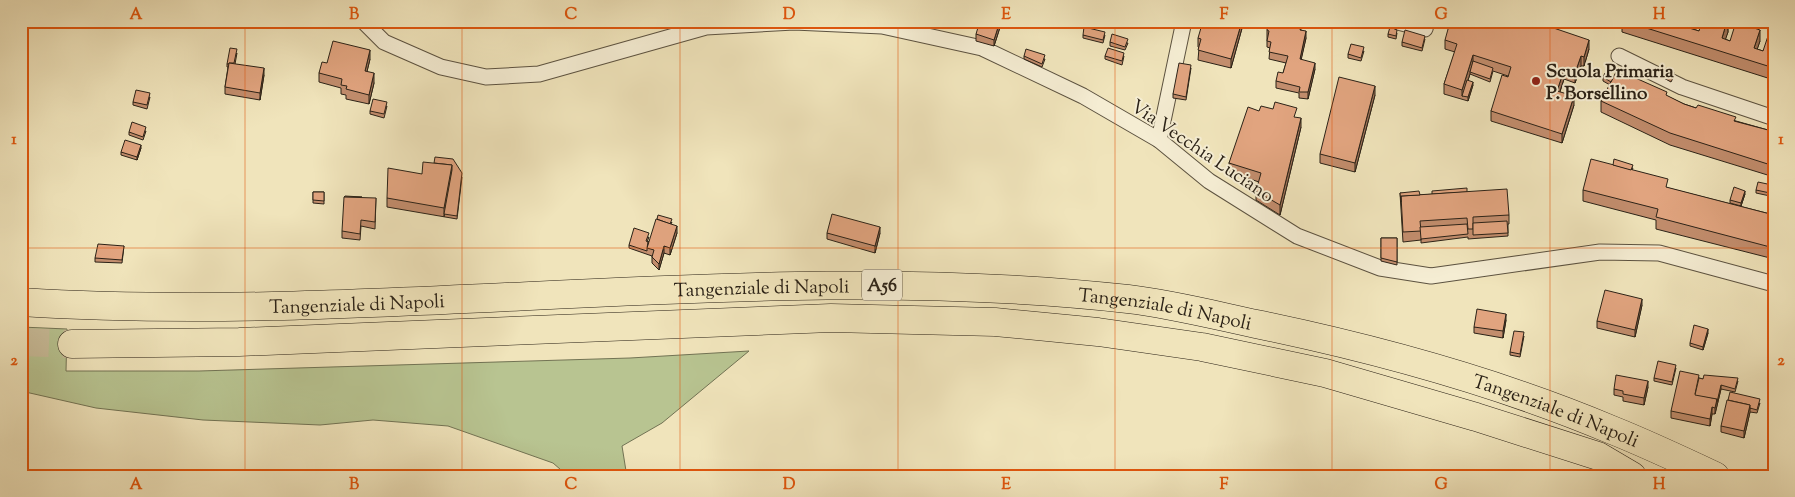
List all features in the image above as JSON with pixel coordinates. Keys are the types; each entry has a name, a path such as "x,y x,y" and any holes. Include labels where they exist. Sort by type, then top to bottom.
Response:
{"highway":[{"name":"Tangenziale di Napoli","path":"21,302 74,305 240,307 833,284 997,288 1132,300 1334,340 1487,384 1609,428 1715,476"},
{"name":"Tangenziale di Napoli","path":"72,344 239,342 831,318 995,322 1098,332 1202,347 1325,373 1476,417 1598,456 1632,476"}],"street":[{"name":"Via Vecchia Luciano","path":"363,21 384,42 441,67 486,77 539,74 706,27 794,22 882,26 982,48 1082,96 1159,140 1209,181 1297,236 1380,268 1431,276 1600,252 1658,253 1774,284"},
{"path":"1159,140 1184,21"},
{"path":"1394,21 1425,29 1427,21"},
{"path":"1619,56 1682,87 1774,118"}],"green space":[{"path":"21,327 67,329 66,371 199,371 630,358 749,351 662,423 622,446 626,471 631,476 568,476 553,463 448,426 373,420 320,425 203,420 96,408 21,391"}],"building":[{"path":"980,21 1000,21 994,40 976,34"},
{"path":"1203,21 1242,21 1231,59 1198,50 1201,39 1198,38"},
{"path":"1272,21 1296,21 1302,24 1300,30 1306,31 1300,59 1315,63 1308,92 1299,92 1300,87 1276,81 1278,72 1283,73 1288,56 1269,52 1271,42 1267,41 1269,31 1267,30 1268,23 1272,24"},
{"path":"1326,21 1334,21 1333,25 1325,23"},
{"name":"Scuola Primaria P. Borsellino","path":"1465,21 1533,21 1589,40 1584,57 1581,56 1575,73 1564,70 1557,91 1574,96 1562,134 1491,111 1502,75 1508,77 1511,67 1473,55 1462,90 1444,84 1457,44 1445,40 1450,22 1464,26"},
{"path":"1624,21 1691,21 1689,28 1699,31 1702,21 1727,21 1722,38 1730,41 1736,22 1760,30 1754,48 1763,51 1769,33 1774,34 1774,68"},
{"path":"1084,27 1105,32 1103,40 1083,35"},
{"path":"1390,27 1397,30 1396,36 1388,34"},
{"path":"1405,30 1425,36 1422,48 1402,42"},
{"path":"1112,34 1128,39 1125,47 1110,42"},
{"path":"333,41 370,50 365,71 374,73 369,95 346,89 347,86 341,85 342,79 319,73 322,62 327,63"},
{"path":"1351,44 1364,47 1361,58 1348,54"},
{"path":"230,48 237,49 234,63 227,64"},
{"path":"1108,48 1124,53 1122,61 1105,56"},
{"path":"1026,49 1045,55 1042,64 1024,56"},
{"path":"1473,61 1493,68 1490,79 1470,72"},
{"path":"229,63 264,68 260,93 225,87"},
{"path":"1179,63 1191,65 1186,97 1173,94"},
{"path":"1666,68 1674,72 1671,78 1662,74"},
{"path":"1616,72 1630,79 1631,76 1667,92 1666,95 1684,104 1696,108 1698,105 1736,117 1734,121 1768,130 1769,126 1774,128 1774,166 1670,133 1601,101"},
{"path":"1605,73 1613,78 1611,82 1603,77"},
{"path":"1339,77 1375,86 1355,163 1320,154"},
{"path":"1467,80 1473,82 1468,97 1462,96"},
{"path":"136,90 150,93 147,105 133,102"},
{"path":"373,99 387,102 384,114 370,111"},
{"path":"1275,102 1297,108 1294,117 1301,118 1280,205 1256,191 1261,173 1229,163 1248,107 1259,111 1261,106 1273,109"},
{"path":"132,122 146,127 143,137 129,132"},
{"path":"125,140 141,145 137,157 121,152"},
{"path":"435,157 453,159 462,173 457,216 444,214 452,165 434,163"},
{"path":"1591,159 1668,179 1666,187 1774,215 1774,248 1656,217 1658,209 1583,190"},
{"path":"1614,159 1633,165 1631,170 1613,165"},
{"path":"423,162 452,165 444,208 387,198 388,168 422,174"},
{"path":"1758,182 1772,185 1770,193 1756,190"},
{"path":"1734,187 1745,191 1741,203 1730,200"},
{"path":"1467,188 1467,192 1432,194 1432,191"},
{"path":"1507,189 1509,215 1473,217 1473,229 1468,229 1467,218 1420,221 1421,231 1403,232 1401,196"},
{"path":"1419,191 1420,195 1401,196 1401,202 1400,193"},
{"path":"313,192 324,192 324,201 313,200"},
{"path":"344,197 376,198 375,222 361,220 360,234 342,231"},
{"path":"1772,200 1774,201 1774,208 1770,207"},
{"path":"832,214 880,227 875,246 827,233"},
{"path":"658,215 672,219 670,224 657,219"},
{"path":"656,219 677,226 670,248 664,246 659,264 652,257 654,250 647,248"},
{"path":"1507,221 1508,233 1473,235 1473,223"},
{"path":"1467,224 1468,234 1421,239 1420,227"},
{"path":"634,228 649,233 646,241 648,242 647,251 629,245"},
{"path":"1381,238 1397,238 1397,262 1381,258"},
{"path":"98,244 124,246 122,260 95,258"},
{"path":"1605,290 1642,299 1635,330 1597,321"},
{"path":"1477,309 1506,314 1503,331 1474,327"},
{"path":"1694,325 1708,329 1703,347 1690,343"},
{"path":"1514,331 1524,332 1520,354 1510,352"},
{"path":"1658,361 1676,365 1672,382 1654,378"},
{"path":"1680,371 1699,375 1695,394 1717,399 1715,408 1712,407 1710,419 1671,411"},
{"path":"1616,375 1648,381 1644,398 1623,394 1623,391 1614,389"},
{"path":"1704,375 1738,378 1735,389 1721,385 1717,402 1717,399 1695,395 1699,378 1703,379"},
{"path":"1730,392 1760,399 1757,410 1750,408 1750,405 1728,400"},
{"path":"1727,400 1750,405 1744,431 1721,426"}],"tunnel":[{"path":"21,342 72,344"}],"place":[{"name":"Scuola Primaria P. Borsellino","path":"1536,81"}]}
